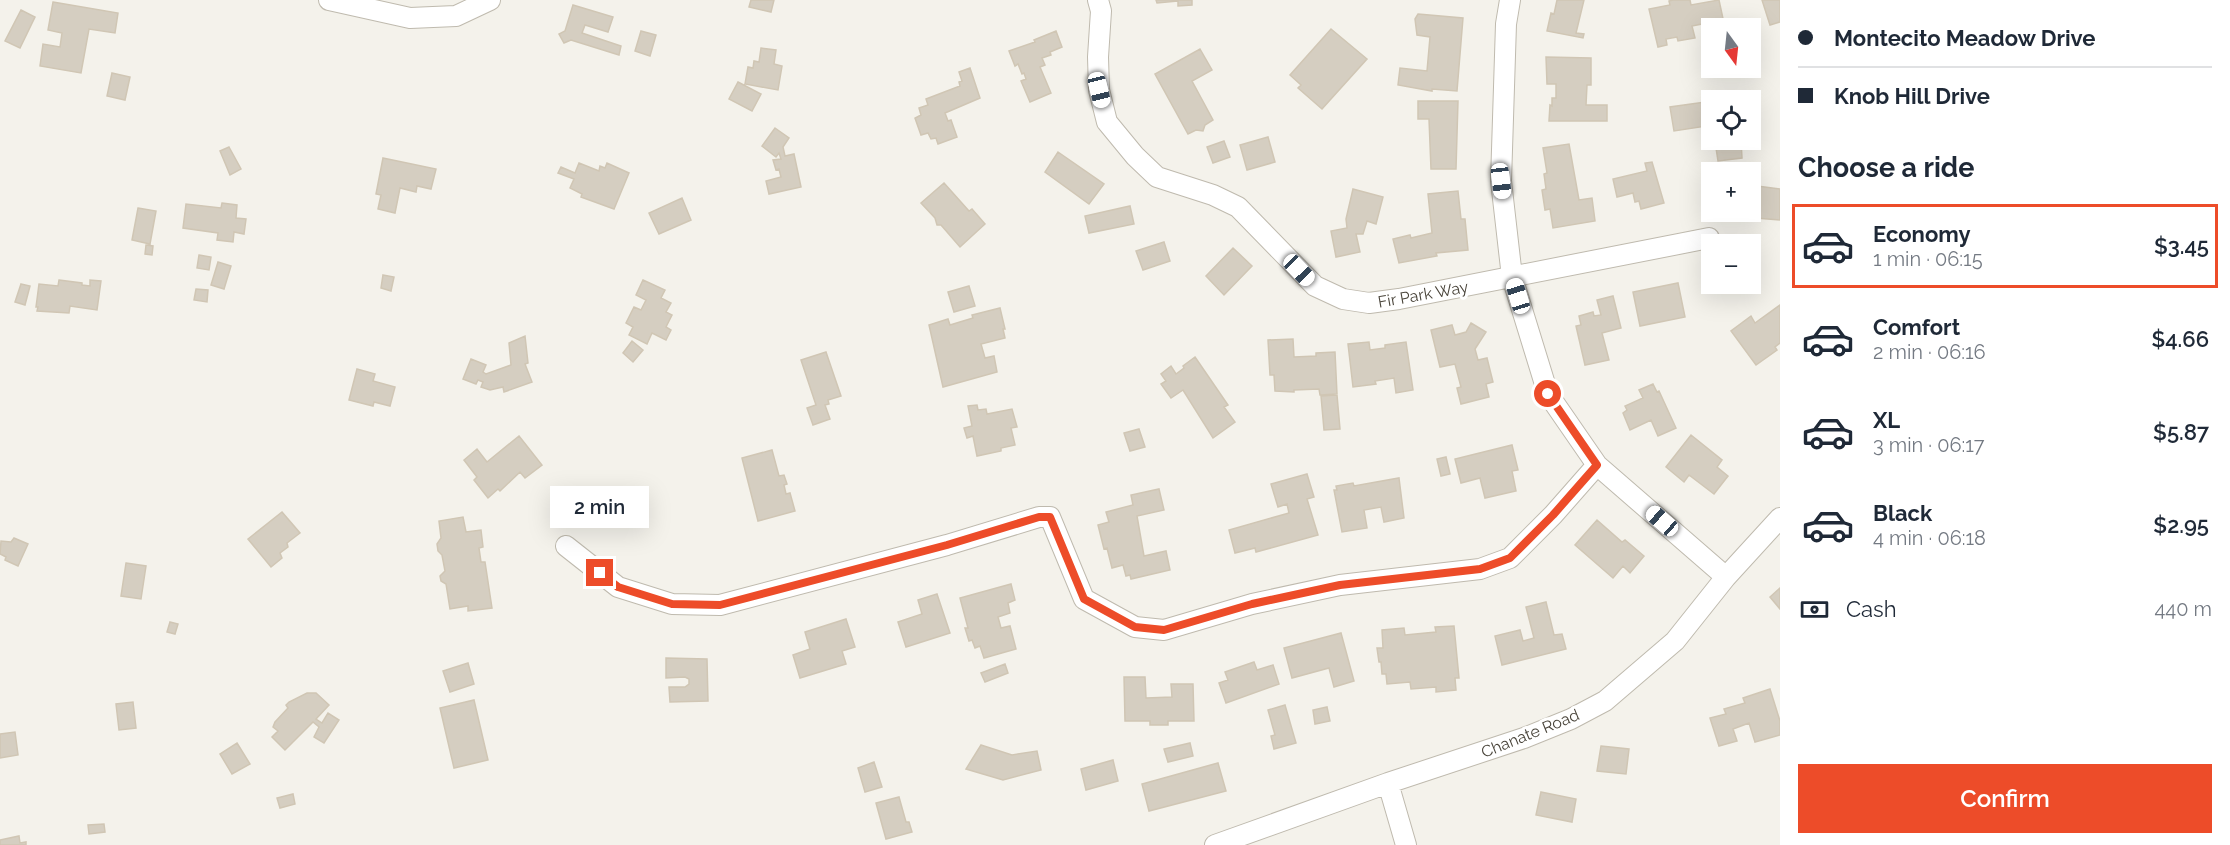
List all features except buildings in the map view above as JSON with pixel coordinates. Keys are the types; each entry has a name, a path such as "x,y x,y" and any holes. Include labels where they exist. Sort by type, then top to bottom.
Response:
{"street":[{"path":"329,0 410,18 456,16 490,0"},
{"name":"Fir Park Way","path":"1098,0 1101,11 1098,57 1099,90 1107,122 1135,156 1157,177 1213,195 1238,207 1315,286 1343,299 1369,303 1410,297 1701,240"},
{"path":"1510,0 1506,24 1501,181 1512,277 1548,394 1597,465 1726,577"},
{"path":"566,546 618,587 672,604 720,605 947,545 1039,517 1050,517 1084,599 1135,627 1164,630 1252,604 1340,585 1480,569 1510,558 1553,515 1597,465"},
{"name":"Chanate Road","path":"1215,845 1388,783 1524,738 1571,719 1605,701 1675,641 1726,577 1780,518"},
{"path":"1388,783 1406,845"}],"route":[{"path":"600,573 618,587 672,604 720,605 947,545 1039,517 1050,517 1084,599 1135,627 1164,630 1252,604 1340,585 1480,569 1510,558 1553,515 1597,465 1548,394"}]}
